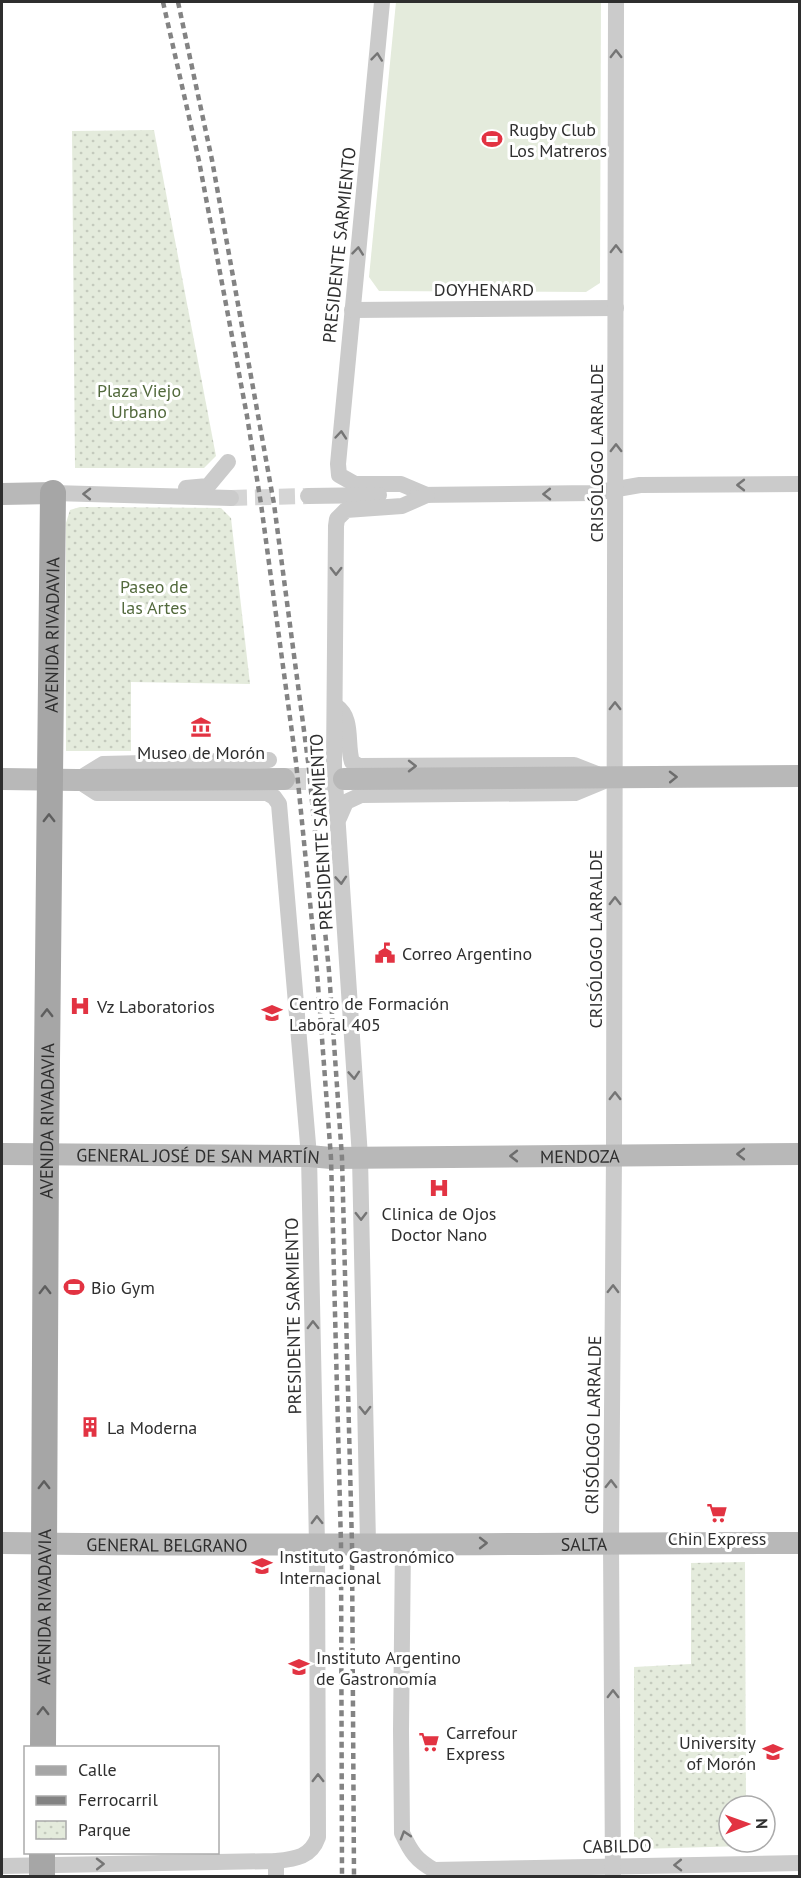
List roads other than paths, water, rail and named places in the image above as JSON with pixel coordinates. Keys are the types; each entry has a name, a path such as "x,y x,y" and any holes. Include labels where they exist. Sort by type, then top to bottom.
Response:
{"main road":[{"name":"AVENIDA RIVADAVIA","path":"43,1746 53,493"}],"street":[{"name":"PRESIDENTE SARMIENTO","path":"382,2 338,464 339,474 346,480 355,483 401,484 427,495"},
{"name":"CRISÓLOGO LARRALDE","path":"613,1871 611,1542 615,1155 612,778 616,488 616,2"},
{"name":"DOYHENARD","path":"352,310 616,308"},
{"path":"122,494 132,488 202,488 208,486 228,462"},
{"path":"308,496 594,493 640,485 800,484"},
{"path":"2,494 122,494 231,498"},
{"name":"PRESIDENTE SARMIENTO","path":"369,1544 360,1157 337,822 336,526 340,514 346,510 402,506 427,495"},
{"path":"336,706 342,710 347,719 350,755 352,762 359,765 574,765 612,778"},
{"path":"77,780 103,764 269,760"},
{"path":"338,781 800,776"},
{"path":"337,822 346,802 361,795 575,793 612,778"},
{"path":"2,779 279,788"},
{"name":"PRESIDENTE SARMIENTO","path":"276,1869 308,1852 318,1837 317,1545 309,1156 279,788"},
{"name":"GENERAL JOSÉ DE SAN MARTÍN","path":"2,1154 360,1157"},
{"name":"MENDOZA","path":"360,1157 800,1154"},
{"name":"GENERAL BELGRANO","path":"2,1543 369,1544"},
{"name":"SALTA","path":"369,1544 800,1543"},
{"path":"403,1544 402,1833 420,1862 435,1873"},
{"name":"CABILDO","path":"435,1873 722,1871 800,1863"},
{"path":"2,1866 42,1865 164,1870 276,1869"}],"tunnel":[{"path":"231,498 308,496"},
{"path":"284,779 344,779"}],"railway":[{"path":"163,2 199,161 247,416 261,504 296,762 317,972 331,1158 341,1545 342,1876"},
{"path":"178,2 212,160 274,504 308,761 329,971 342,1158 352,1545 354,1876"}],"place":[{"name":"Rugby Club Los Matreros","path":"492,139"},
{"name":"Museo de Morón","path":"201,727"},
{"name":"Correo Argentino","path":"385,953"},
{"name":"Vz Laboratorios","path":"80,1006"},
{"name":"Centro de Formación Laboral 405","path":"272,1013"},
{"name":"Clinica de Ojos Doctor Nano","path":"439,1188"},
{"name":"Bio Gym","path":"74,1287"},
{"name":"La Moderna","path":"90,1427"},
{"name":"Chin Express","path":"717,1513"},
{"name":"Instituto Gastronómico Internacional","path":"262,1566"},
{"name":"Instituto Argentino de Gastronomía","path":"299,1667"},
{"name":"Carrefour Express","path":"429,1742"},
{"name":"University of Morón","path":"773,1752"}],"park label":[{"name":"Plaza Viejo Urbano","path":"139,400"},
{"name":"Paseo de las Artes","path":"154,596"}]}
